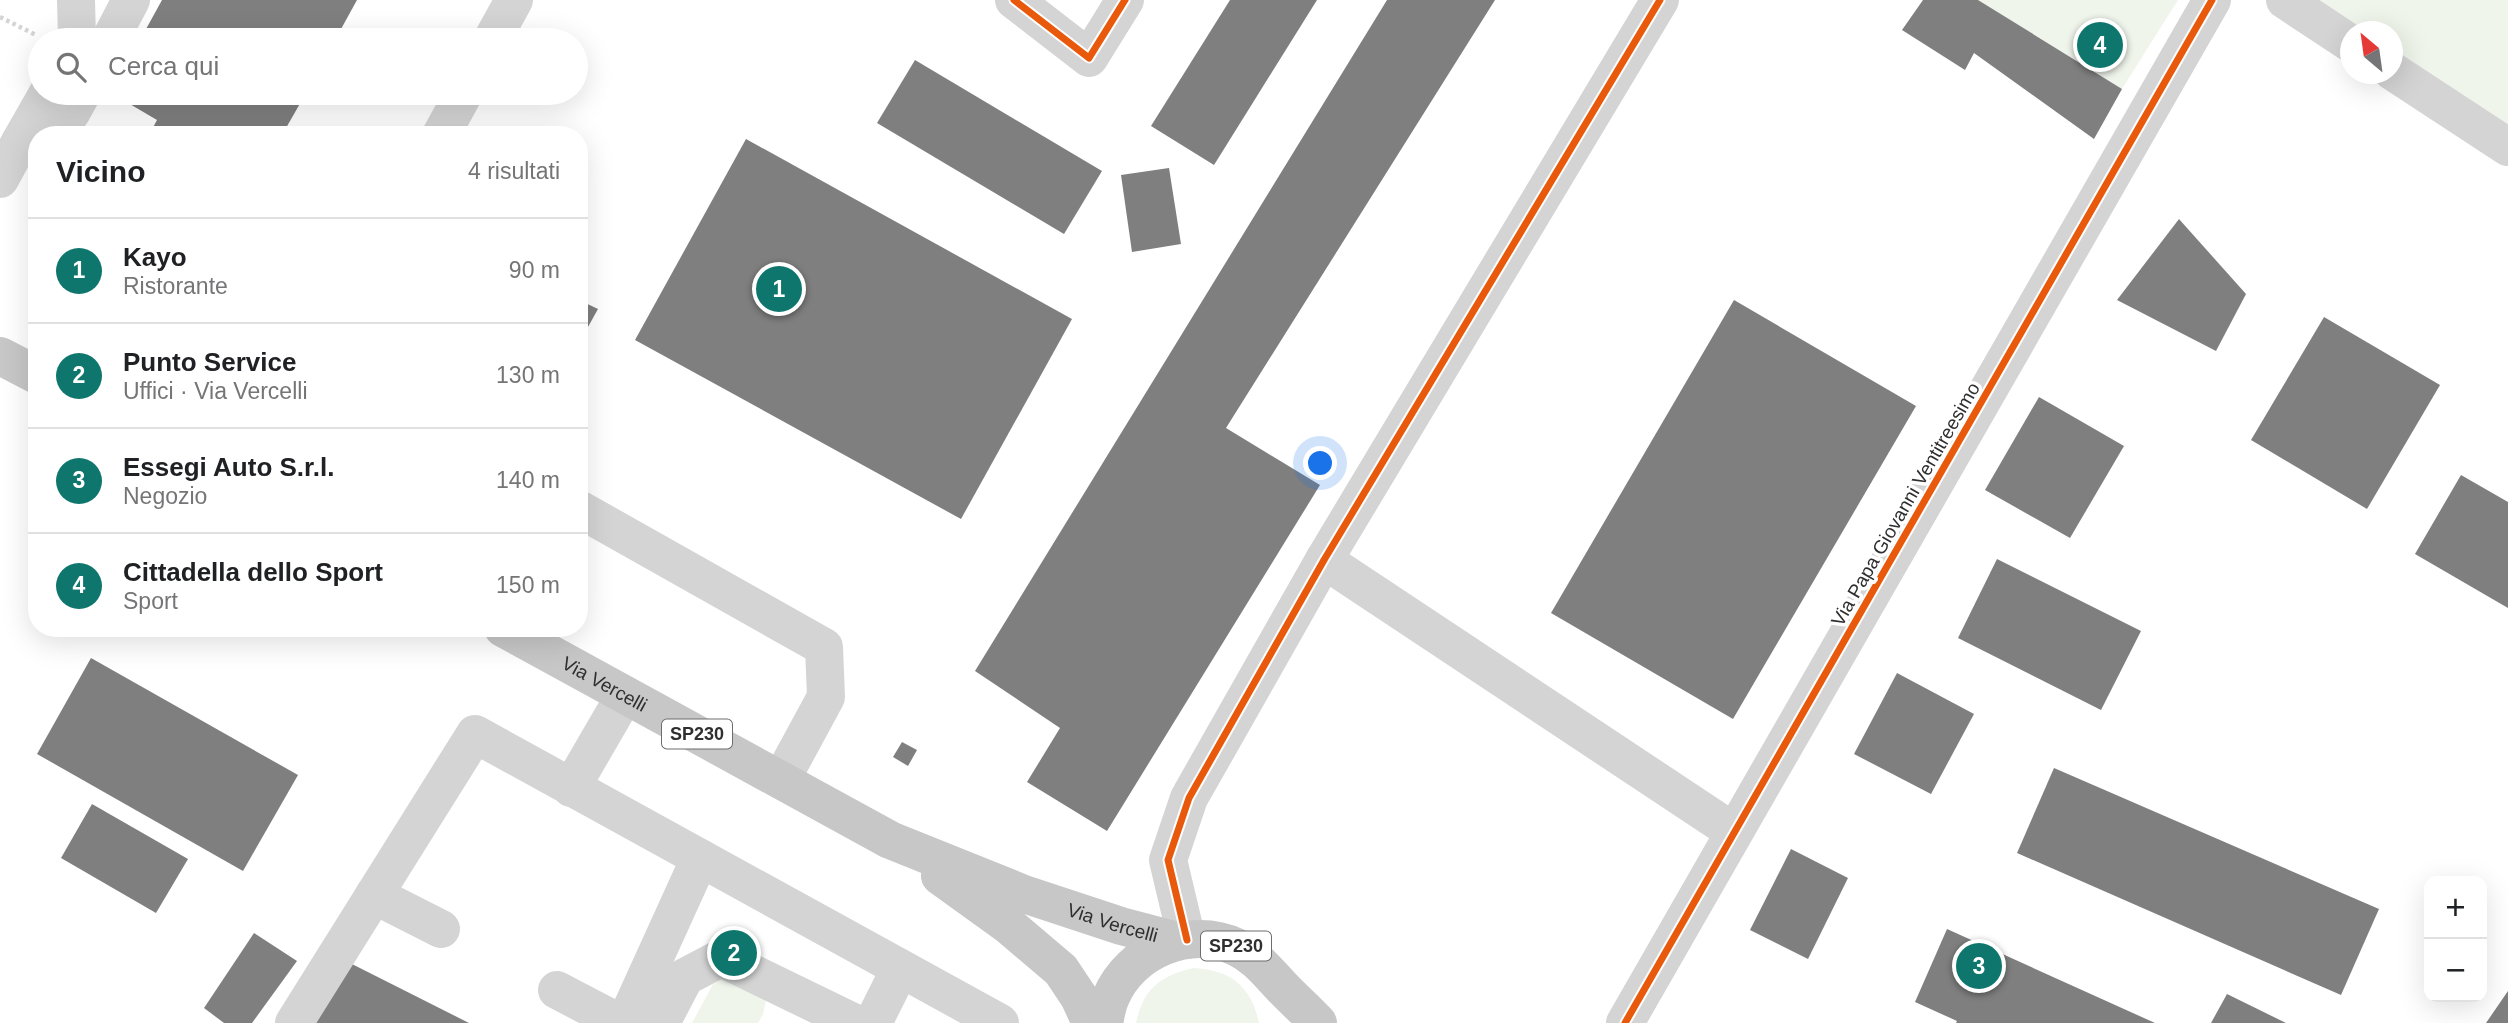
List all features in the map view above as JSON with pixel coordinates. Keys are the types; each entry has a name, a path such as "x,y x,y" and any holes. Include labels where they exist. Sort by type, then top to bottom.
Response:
{"main road":[{"path":"0,356 28,370"},
{"name":"Via Vercelli","path":"519,637 890,840 1024,894 1121,926 1183,941"},
{"name":"Via Vercelli","path":"890,840 1008,925 1061,970 1079,997 1091,1023"},
{"name":"Via Vercelli","path":"1104,1023 1110,997 1126,972 1150,952 1183,941 1207,939 1236,946 1261,962 1318,1023"},
{"name":"Via Vercelli","path":"1280,985 1292,1023"}],"street":[{"path":"76,0 77,28"},
{"path":"116,28 131,0"},
{"path":"499,28 514,0"},
{"path":"1014,0 1089,58 1125,0"},
{"path":"1183,941 1168,860 1189,798 1324,560 1660,0"},
{"name":"Via Papa Giovanni Ventitreesimo","path":"1625,1023 2212,0"},
{"path":"2285,0 2340,36"},
{"path":"2403,78 2508,147"},
{"path":"29,126 41,105"},
{"path":"48,126 71,113 75,105"},
{"path":"446,126 457,105"},
{"path":"0,178 28,128"},
{"path":"20,142 28,137"},
{"path":"588,514 824,647 826,697 781,780"},
{"path":"1324,560 1734,832"},
{"path":"571,788 625,695"},
{"path":"294,1023 475,734 1000,1023"},
{"path":"625,1023 700,858"},
{"path":"374,895 441,929"},
{"path":"661,1023 685,977 721,958 776,984 834,1019"},
{"path":"873,1023 901,968"},
{"path":"557,990 620,1023"}],"path":[{"path":"0,17 28,31"}],"shaded area":[{"path":"1978,0 2178,0 2122,89"},
{"path":"2306,0 2508,0 2508,138 2403,66 2403,21 2340,22"},
{"path":"1193,968 1218,972 1237,982 1251,999 1259,1023 1136,1023 1143,1001 1155,986 1171,975"},
{"path":"725,977 767,996 758,1023 692,1023 713,984"}],"building":[{"path":"162,0 357,0 342,28 147,28"},
{"path":"1230,0 1317,0 1214,165 1151,126"},
{"path":"1387,0 1495,0 1226,428 1320,485 1107,831 1027,782 1060,728 975,671"},
{"path":"1923,0 1978,0 2122,89 2094,139 1974,53 1965,70 1902,30"},
{"path":"915,60 1102,171 1064,234 877,123"},
{"path":"131,105 299,105 287,126 154,126 157,120"},
{"path":"746,139 1072,319 961,519 635,340"},
{"path":"1169,168 1181,244 1132,252 1121,175"},
{"path":"2179,219 2246,294 2216,351 2117,300"},
{"path":"1734,300 1916,406 1733,719 1551,613"},
{"path":"588,304 598,309 588,327"},
{"path":"2324,317 2440,385 2367,509 2251,440"},
{"path":"2039,397 2124,446 2070,538 1985,490"},
{"path":"2461,475 2508,502 2508,608 2415,554"},
{"path":"1997,559 2141,631 2101,710 1958,638"},
{"path":"91,658 298,775 243,871 37,754"},
{"path":"1897,673 1974,714 1931,794 1854,754"},
{"path":"902,742 917,750 908,766 893,757"},
{"path":"2054,768 2379,909 2341,995 2017,853"},
{"path":"92,804 188,859 156,913 61,858"},
{"path":"1791,849 1848,878 1808,959 1750,930"},
{"path":"1947,929 2155,1023 1956,1023 1957,1021 1915,1002"},
{"path":"254,933 297,961 252,1023 224,1023 204,1008"},
{"path":"342,959 469,1023 310,1023"},
{"path":"2508,991 2508,1023 2486,1023"},
{"path":"2227,994 2286,1023 2211,1023"}],"cycle path":[{"path":"1014,0 1089,58 1125,0"},
{"path":"1187,940 1168,860 1189,798 1324,560 1660,0"},
{"path":"1625,1023 2212,0"}],"place":[{"name":"Cittadella dello Sport","path":"2100,45"},
{"name":"Kayo","path":"779,289"},
{"name":"Punto Service","path":"734,953"},
{"name":"Essegi Auto S.r.l.","path":"1979,966"}]}
